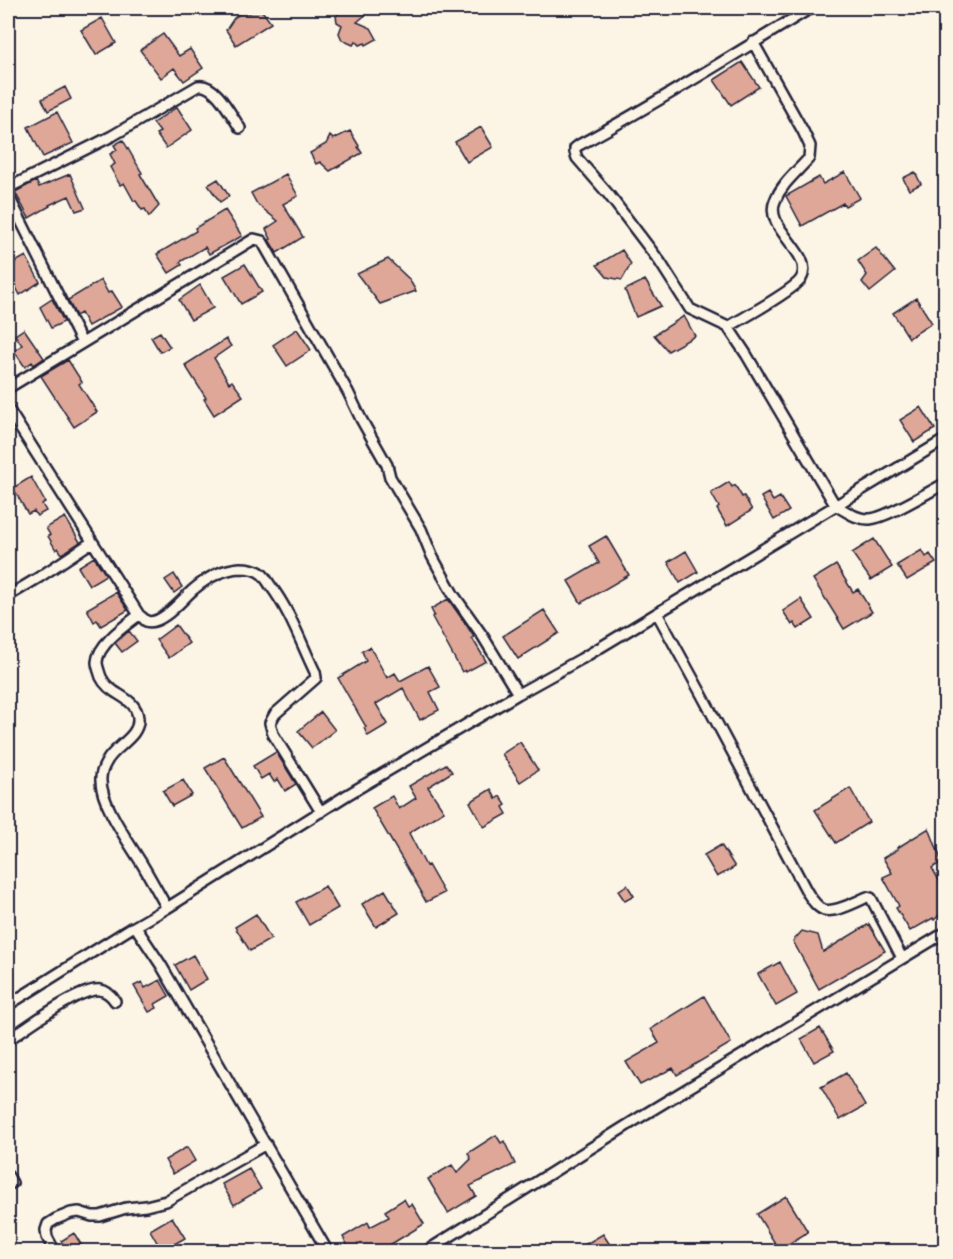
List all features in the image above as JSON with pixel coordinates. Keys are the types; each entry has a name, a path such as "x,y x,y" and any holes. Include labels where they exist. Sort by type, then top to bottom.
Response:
{"street":[{"path":"811,8 636,114 579,145 574,152 660,262 690,309 728,327 835,505 854,516 868,520 881,517 945,483"},
{"path":"728,327 793,287 802,277 803,269 801,258 777,223 773,207 784,184 810,158 810,146 753,42"},
{"path":"8,188 112,136 198,86 207,86 217,94 240,128"},
{"path":"8,195 82,344"},
{"path":"8,388 254,239 262,241 348,392 387,465 390,477 421,529 432,556 453,594 482,635 518,694"},
{"path":"8,409 145,621 153,622 162,618 208,578 231,569 247,568 261,573 278,595 315,672 316,678 274,714 270,723 273,734 321,812"},
{"path":"8,1005 321,812 581,659 945,439"},
{"path":"8,596 92,542"},
{"path":"657,613 807,892 817,906 825,910 836,909 867,897 872,898 902,958"},
{"path":"139,615 101,649 97,662 100,676 107,687 130,702 136,708 138,718 135,732 111,755 100,776 103,793 117,822 167,908"},
{"path":"134,927 161,965 328,1251"},
{"path":"425,1251 945,932"},
{"path":"8,1040 58,1006 90,991 104,991 114,1001"},
{"path":"55,1251 47,1237 46,1230 48,1224 56,1219 79,1212 100,1216 126,1208 166,1201 266,1144"}],"building":[{"path":"260,8 271,23 236,45 226,30 234,18 242,12 249,13"},
{"path":"346,8 364,8 368,13 357,22 371,28 377,39 366,45 365,43 360,45 356,41 353,45 342,40 339,33 342,25 337,22 336,16"},
{"path":"102,18 116,43 96,55 81,30"},
{"path":"163,34 179,56 190,49 203,68 184,81 174,68 161,78 140,50"},
{"path":"742,62 759,87 731,105 714,80"},
{"path":"65,87 71,99 48,111 42,99"},
{"path":"177,107 192,130 166,148 156,134 160,132 153,123"},
{"path":"57,112 73,143 43,157 28,127"},
{"path":"481,127 493,147 467,162 455,142"},
{"path":"350,131 362,153 330,171 320,162 316,164 310,153 326,144 330,136 333,139"},
{"path":"123,140 159,206 149,217 145,209 142,210 134,201 124,183 120,185 110,167 115,164 110,154 117,150 114,145"},
{"path":"845,172 860,198 845,206 843,203 802,226 786,196 819,177 823,184"},
{"path":"915,172 921,184 909,190 903,178"},
{"path":"70,174 85,208 76,211 69,196 29,218 15,192 36,181 39,187"},
{"path":"286,174 298,196 283,204 303,237 277,253 269,240 271,239 266,229 278,221 257,204 251,193"},
{"path":"218,179 229,196 220,202 208,185"},
{"path":"225,210 242,236 209,254 205,247 180,262 182,265 169,273 157,254 196,231 195,228"},
{"path":"876,248 895,272 870,292 862,282 867,275 858,261"},
{"path":"622,250 631,264 622,280 607,277 597,265"},
{"path":"26,256 40,282 20,295 8,272 8,266"},
{"path":"388,259 409,279 416,291 380,304 357,274"},
{"path":"245,264 262,292 241,304 224,276"},
{"path":"101,280 108,293 112,291 122,307 88,326 81,313 76,316 68,300"},
{"path":"645,280 661,306 636,317 625,290"},
{"path":"200,285 213,308 191,320 179,300"},
{"path":"916,298 932,323 909,338 893,313"},
{"path":"52,299 64,322 51,328 40,307"},
{"path":"684,316 695,336 668,351 654,335"},
{"path":"24,329 44,358 34,365 32,362 25,367 14,351 22,345 15,335"},
{"path":"297,329 311,350 287,366 273,345"},
{"path":"160,332 170,347 160,352 151,337"},
{"path":"226,339 231,346 214,358 229,383 232,381 243,396 214,415 185,365"},
{"path":"68,360 82,382 79,384 97,412 74,427 41,376"},
{"path":"921,407 935,429 914,442 900,420"},
{"path":"31,477 45,502 42,504 46,511 37,516 34,511 28,514 13,488"},
{"path":"729,482 732,487 735,485 752,510 727,526 711,493"},
{"path":"768,493 773,501 780,497 789,511 774,520 761,497"},
{"path":"65,517 80,542 62,554 58,548 56,550 46,528"},
{"path":"606,536 629,575 581,603 568,581 599,563 589,546"},
{"path":"874,539 892,567 871,580 852,553"},
{"path":"922,550 926,557 930,554 936,563 907,580 897,565"},
{"path":"686,551 698,572 680,583 668,562"},
{"path":"94,557 106,575 89,585 78,567"},
{"path":"836,565 853,592 858,589 872,612 844,629 813,579"},
{"path":"174,574 182,587 174,593 165,580"},
{"path":"116,592 128,610 101,626 97,620 94,622 87,609"},
{"path":"448,599 474,637 472,638 486,661 466,672 465,670 462,672 432,617 434,615 431,609"},
{"path":"801,599 814,619 798,629 794,623 792,625 783,611"},
{"path":"544,610 559,633 518,659 503,636"},
{"path":"176,625 189,643 169,658 156,640"},
{"path":"129,631 137,641 122,652 115,643"},
{"path":"370,647 387,678 395,673 400,681 428,666 440,687 430,692 439,710 420,720 403,688 376,704 388,724 368,736 364,728 366,727 338,678 366,661 362,651"},
{"path":"321,712 335,730 312,748 298,731"},
{"path":"520,742 538,770 520,782 502,754"},
{"path":"276,752 296,784 285,791 278,779 274,782 269,774 261,779 253,766"},
{"path":"224,757 261,817 242,828 205,768"},
{"path":"446,764 452,772 428,787 444,811 409,833 426,866 428,865 444,893 426,902 372,808 392,796 399,809 416,798 409,786"},
{"path":"183,780 192,795 172,806 163,791"},
{"path":"850,788 869,822 836,843 815,810"},
{"path":"491,789 496,799 500,796 506,805 503,807 507,814 484,827 470,802"},
{"path":"929,828 942,862 932,868 945,891 945,910 934,920 933,918 910,931 896,908 899,906 883,877 892,873 883,858"},
{"path":"721,845 735,867 717,877 704,855"},
{"path":"627,885 634,896 625,901 618,891"},
{"path":"325,886 338,908 309,925 296,902"},
{"path":"385,890 399,913 376,927 362,904"},
{"path":"256,914 271,939 250,951 235,927"},
{"path":"869,924 885,951 819,989 793,941 802,931 818,935 823,952"},
{"path":"193,955 207,979 189,990 175,965"},
{"path":"780,962 797,994 776,1006 758,974"},
{"path":"160,980 169,996 155,1004 157,1008 149,1012 134,986 142,982 145,988"},
{"path":"704,996 731,1043 677,1075 673,1068 640,1085 626,1062 659,1043 651,1029"},
{"path":"820,1028 834,1051 814,1062 801,1039"},
{"path":"846,1073 865,1106 840,1120 821,1087"},
{"path":"496,1135 501,1143 504,1141 515,1164 470,1186 476,1196 448,1213 428,1179 452,1165 457,1173 471,1159 468,1153"},
{"path":"187,1147 195,1161 173,1174 165,1160"},
{"path":"249,1169 261,1189 234,1205 222,1184"},
{"path":"786,1196 808,1232 779,1250 757,1214"},
{"path":"404,1199 408,1206 412,1204 424,1224 388,1246 390,1248 384,1251 351,1251 343,1237 368,1222 370,1227 389,1217 385,1211"},
{"path":"172,1217 185,1238 162,1251 150,1230"},
{"path":"74,1233 85,1251 67,1251 61,1241"},
{"path":"603,1234 614,1251 574,1251"}]}
